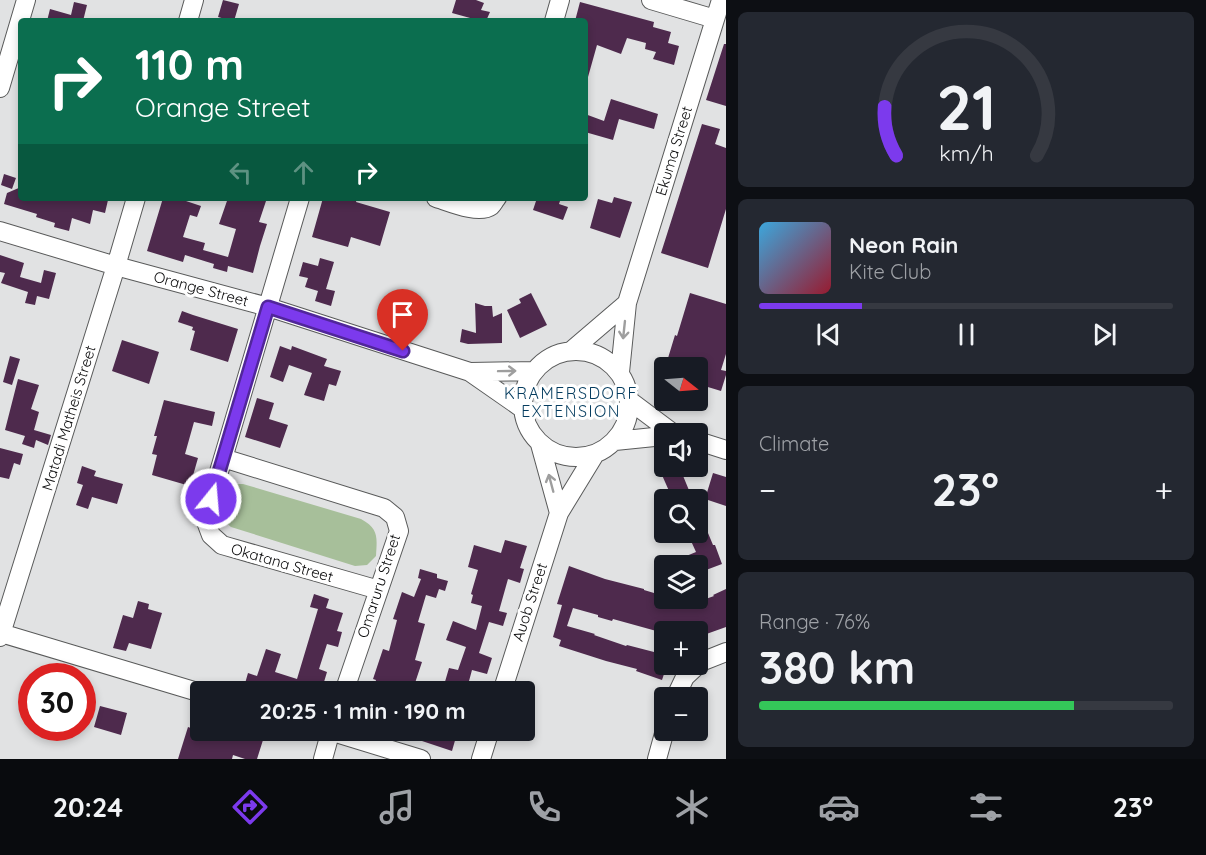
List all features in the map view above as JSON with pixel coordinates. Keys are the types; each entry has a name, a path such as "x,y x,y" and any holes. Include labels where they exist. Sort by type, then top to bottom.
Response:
{"street":[{"path":"21,18 26,0"},
{"path":"189,18 194,0"},
{"path":"555,18 560,0"},
{"path":"651,0 716,19"},
{"name":"Ekuma Street","path":"620,372 627,303 721,0"},
{"path":"0,88 18,27"},
{"name":"Matadi Matheis Street","path":"1,635 135,201"},
{"name":"Okatana Street","path":"299,201 205,519 211,535 222,545 379,590"},
{"path":"446,201 477,210 491,206 495,201"},
{"name":"Orange Street","path":"0,231 116,266 268,307 470,372 523,409"},
{"path":"572,350 627,303"},
{"path":"572,350 590,352 607,360 620,372 627,386 630,401 626,423 615,441 606,449 581,458 566,457 540,444 526,422 523,409 523,396 527,382 534,371 545,360 558,353 572,350"},
{"name":"Orange Street","path":"470,372 534,371"},
{"path":"630,401 659,423"},
{"path":"615,441 654,437"},
{"path":"540,444 559,513"},
{"path":"708,444 726,450"},
{"name":"Auob Street","path":"506,681 559,513 595,454"},
{"name":"Omaruru Street","path":"224,458 384,508 395,517 399,531 348,681"},
{"path":"1,635 190,690"},
{"path":"680,687 685,677 701,662 726,652"},
{"path":"323,759 327,741"},
{"path":"362,741 421,759"},
{"path":"481,759 487,741"},
{"path":"657,759 662,741"}],"green space":[{"path":"235,484 243,484 361,519 371,526 376,534 376,556 367,565 355,566 231,527 224,521 224,516 230,493"}],"building":[{"path":"223,0 239,4 235,18 218,17"},
{"path":"456,0 476,0 484,3 481,10 490,12 487,18 470,18 452,13"},
{"path":"74,2 87,5 84,18 48,18 50,9 71,15"},
{"path":"580,2 654,22 653,27 671,32 668,43 679,46 674,65 653,59 656,52 645,49 646,43 627,38 621,54 597,45 588,77 588,18 576,18"},
{"path":"724,44 726,44 726,106 706,100"},
{"path":"611,99 658,114 654,129 619,119 613,140 588,133 588,115 604,121"},
{"path":"702,124 720,129 715,144 726,148 726,209 708,268 661,253"},
{"path":"4,174 16,178 12,189 1,185"},
{"path":"18,188 18,201 108,201 105,213 93,210 90,224 72,218 69,231 54,227 55,223 36,217 37,214 4,204 7,193"},
{"path":"614,197 632,202 620,238 590,228 598,199 612,203"},
{"path":"162,201 186,201 201,206 197,217 190,215 183,237 205,243 203,250 228,257 236,229 219,224 227,201 266,201 259,222 267,224 253,273 228,266 227,272 213,268 214,264 185,255 183,262 147,251"},
{"path":"322,201 356,201 390,212 380,246 351,237 348,247 312,237"},
{"path":"536,201 560,201 559,204 568,207 563,220 533,210"},
{"path":"0,255 24,263 20,277 41,283 44,270 56,273 49,299 37,296 35,305 25,303 28,292 1,283 5,273 0,272"},
{"path":"320,258 334,262 326,289 335,291 331,306 315,301 318,291 305,287 308,278 299,276 303,262 318,266"},
{"path":"531,293 547,325 520,338 507,310 521,303 519,299"},
{"path":"690,293 726,304 726,354 721,370 726,371 726,375 721,391 708,387 708,357 668,357 675,335 677,336"},
{"path":"392,298 413,304 407,323 386,318"},
{"path":"475,303 492,306 493,317 502,313 502,343 468,344 460,342 462,329 476,333"},
{"path":"182,311 238,329 228,362 190,350 195,331 192,330 193,327 178,322"},
{"path":"122,340 159,352 149,384 112,371"},
{"path":"280,346 291,350 292,346 327,359 324,366 341,371 336,386 329,384 324,401 304,395 312,373 289,365 283,382 270,377"},
{"path":"10,356 20,359 12,385 3,382"},
{"path":"18,379 39,385 31,409 39,412 34,430 51,435 48,445 36,440 34,448 22,444 25,436 5,430"},
{"path":"257,398 274,403 269,419 288,425 280,448 245,437"},
{"path":"164,400 215,412 212,426 194,422 185,454 198,458 190,486 152,475 157,455 152,454 157,436 154,436"},
{"path":"0,448 23,454 20,465 14,463 9,479 0,477"},
{"path":"82,466 96,471 94,476 123,484 117,504 92,497 88,509 76,505 83,485 77,483"},
{"path":"713,473 726,477 726,506 708,500 708,489"},
{"path":"663,477 684,477 688,489 668,489"},
{"path":"708,533 722,564 708,569 708,555 689,555 696,552 692,543 708,543"},
{"path":"505,540 527,546 520,568 524,569 520,583 508,579 499,611 507,613 503,626 489,622 479,653 492,658 487,674 472,670 469,681 445,681 449,668 458,670 466,647 446,640 453,621 476,630 482,606 471,603 473,595 471,594 478,570 468,567 474,545 501,553"},
{"path":"569,566 654,593 654,609 708,609 708,598 726,589 726,627 708,633 708,621 654,621 654,630 613,619 612,621 573,608 567,626 626,646 654,652 654,675 664,675 662,680 636,671 637,669 559,646 561,640 553,637 562,605 557,604"},
{"path":"420,569 437,574 437,578 448,581 445,591 439,589 436,598 426,595 418,622 425,624 415,660 422,662 416,681 376,681 373,679 383,649 389,651 397,620 393,619 402,592 414,597 421,579 418,578"},
{"path":"314,594 329,599 326,608 343,613 337,631 342,632 338,647 327,644 319,669 327,672 324,681 246,681 248,673 257,676 266,649 281,654 275,672 297,679 318,609 310,607"},
{"path":"138,601 149,604 148,609 162,613 151,649 129,643 126,651 113,648 123,615 133,618"},
{"path":"100,706 127,713 121,735 96,728"},
{"path":"188,727 190,728 190,741 263,741 257,759 245,759 233,755 232,759 178,759"},
{"path":"422,741 455,741 452,751"}],"district":[{"name":"KRAMERSDORF EXTENSION","path":"571,402"}],"route":[{"path":"211,499 268,307 403,351"}]}
